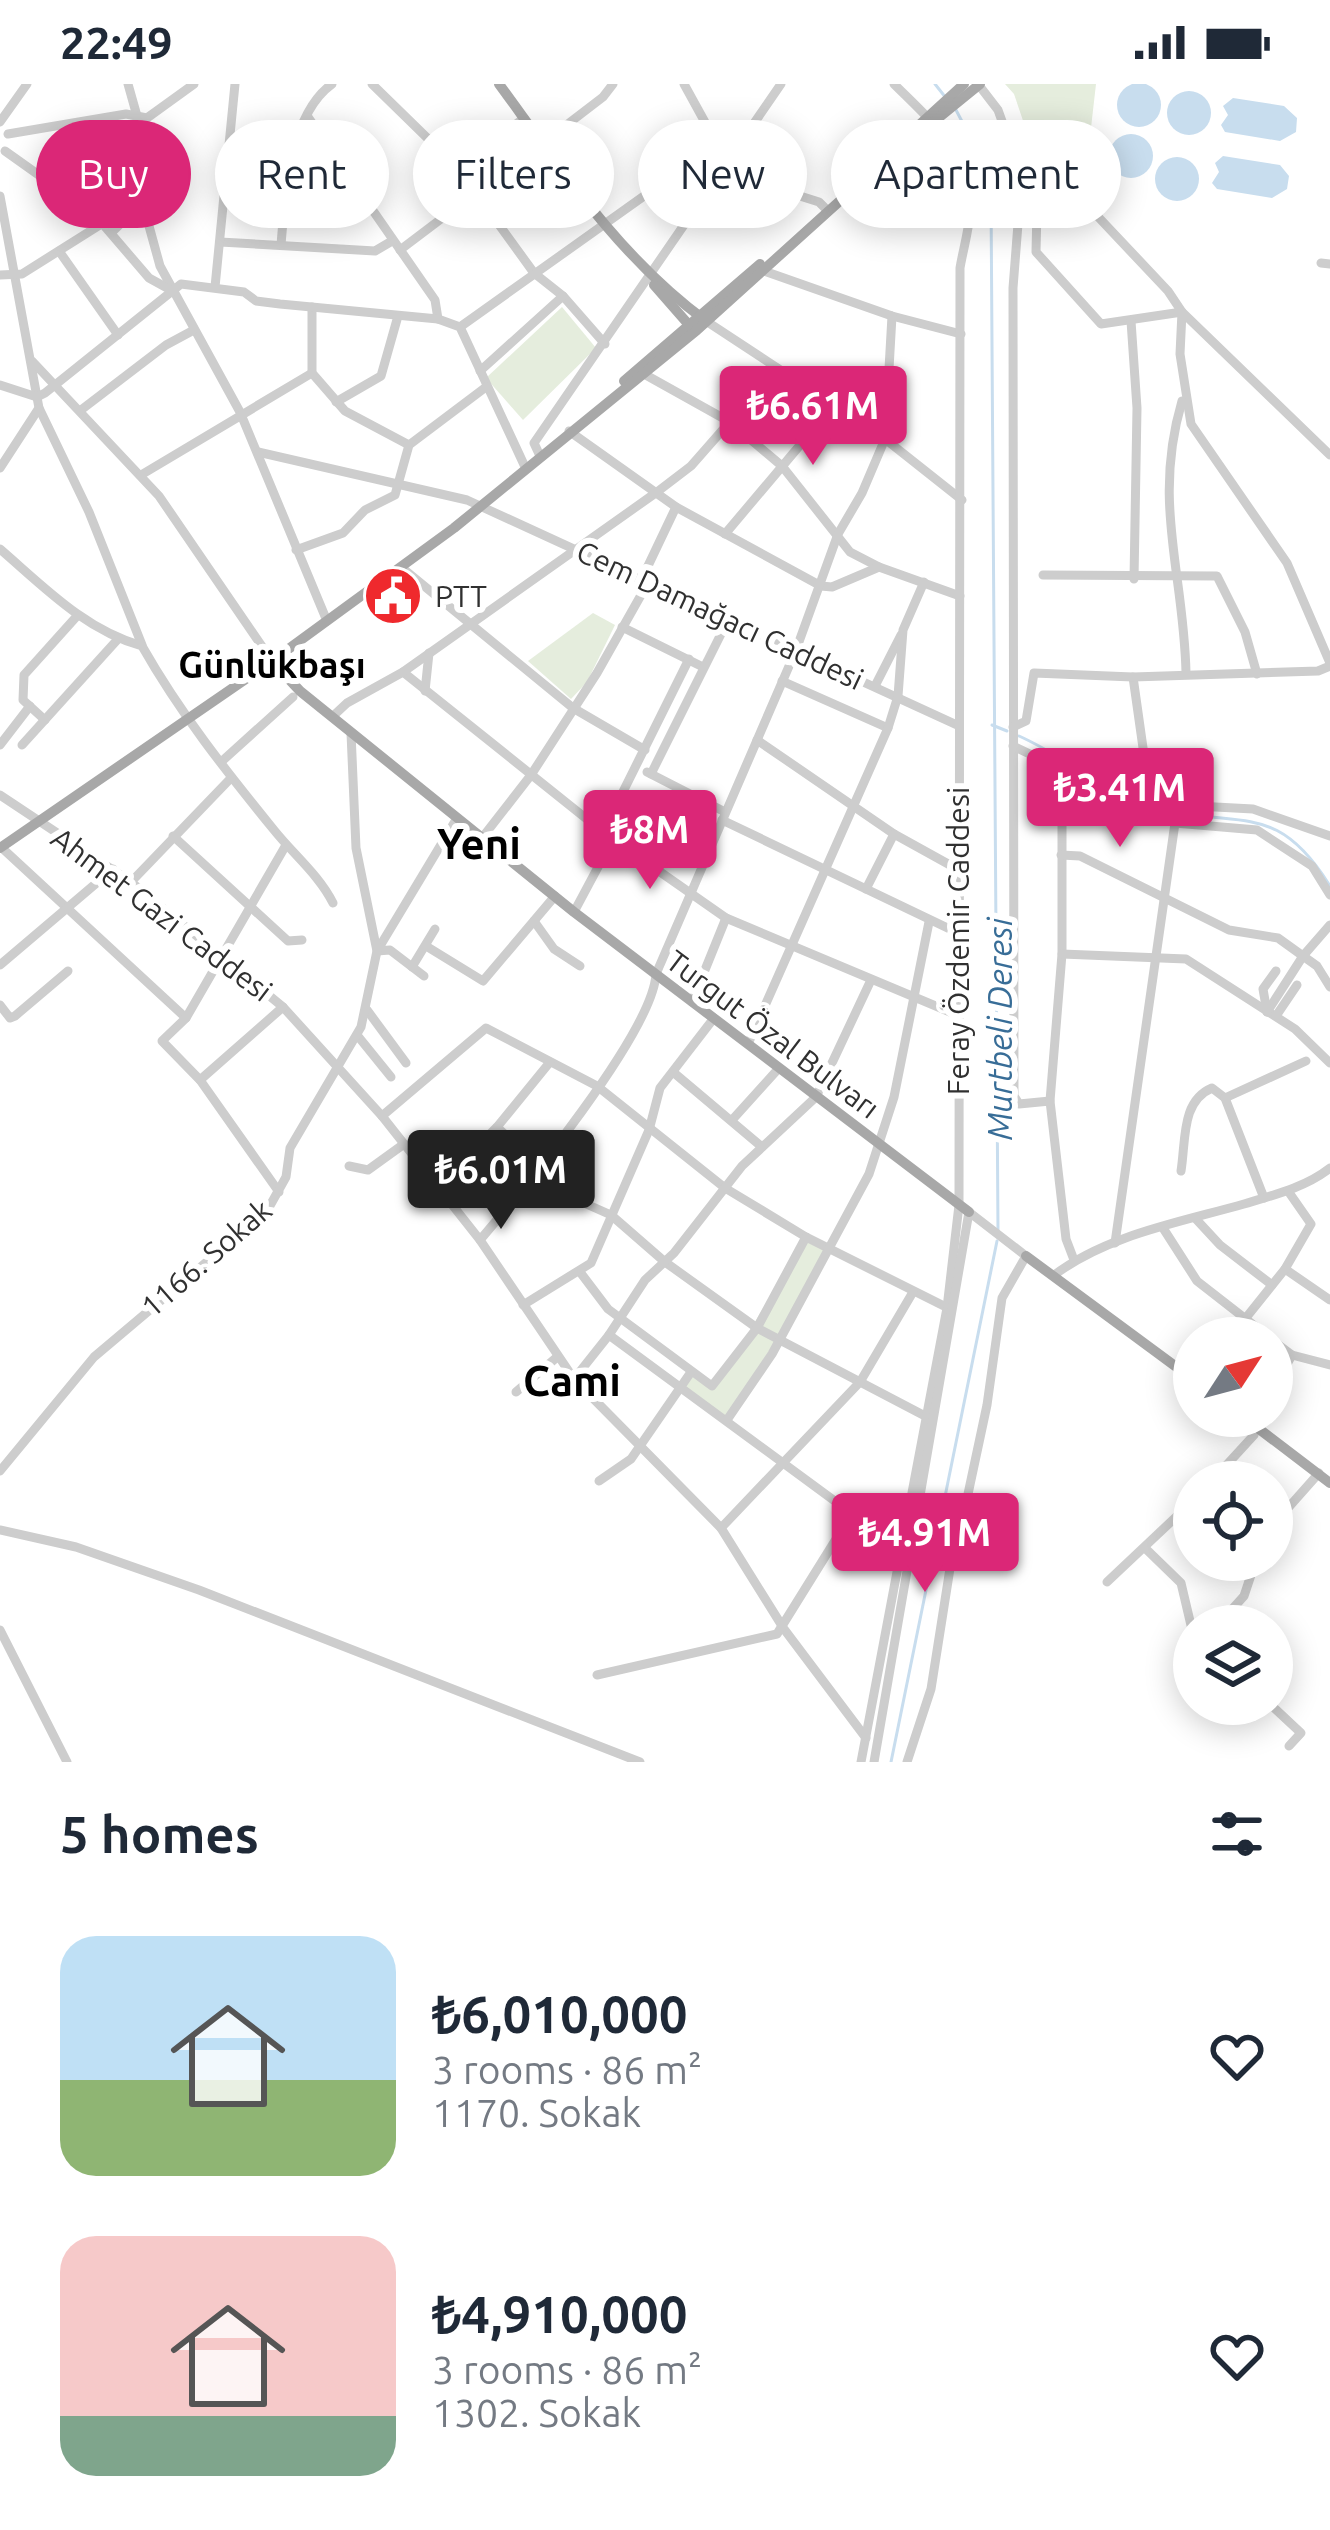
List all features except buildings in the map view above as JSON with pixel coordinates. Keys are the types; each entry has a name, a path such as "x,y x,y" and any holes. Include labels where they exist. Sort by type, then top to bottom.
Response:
{"main road":[{"path":"500,84 524,118"},
{"path":"1,847 272,661 482,506 975,85"},
{"path":"599,406 644,374 697,322 764,271 811,226"},
{"path":"606,228 697,322"},
{"name":"Turgut Özal Bulvarı","path":"272,661 351,733 574,912 964,1209"},
{"path":"1026,1256 1173,1365"},
{"path":"1276,1437 1330,1483"}],"street":[{"path":"8,134 0,123 27,84"},
{"path":"128,84 138,120"},
{"path":"8,134 127,114 155,116 194,84"},
{"path":"233,120 235,84"},
{"path":"332,84 313,98 308,118 435,300 438,320"},
{"path":"371,84 413,124"},
{"path":"594,84 603,97"},
{"path":"567,120 603,97 613,84"},
{"path":"684,84 704,120"},
{"path":"762,84 772,96"},
{"path":"756,120 781,84"},
{"name":"Feray Özdemir Caddesi","path":"861,1762 900,1549 931,1418 964,1209 957,1015 957,725 960,268 970,214 969,188 951,144 932,117 894,84"},
{"path":"975,85 1002,120"},
{"path":"8,134 2,153 36,177"},
{"path":"0,196 38,402 89,512 142,646 186,720 325,886 333,903"},
{"path":"807,198 828,211"},
{"path":"0,275 14,276 95,228"},
{"path":"108,228 148,278 170,290"},
{"path":"112,232 116,228"},
{"path":"151,228 170,290 240,412 326,621"},
{"path":"215,287 222,228"},
{"path":"281,245 283,228"},
{"path":"220,242 375,251 396,246 420,228"},
{"path":"500,228 534,273 563,296 605,344"},
{"path":"460,327 594,228"},
{"path":"540,456 534,443 683,228"},
{"path":"1017,228 1014,1096 1018,1105 1050,1101"},
{"path":"1037,228 1036,252 1101,324 1182,312"},
{"path":"1109,228 1182,312 1330,455"},
{"path":"59,251 118,335"},
{"path":"764,271 892,316 961,334"},
{"path":"0,468 38,402 182,284 244,292 256,301 438,320 460,327 526,469"},
{"path":"480,371 563,296"},
{"path":"312,307 312,373 336,402 409,446"},
{"path":"1012,728 1026,721 1034,673 1257,674 1330,665 1287,563 1191,424 1184,397 1182,312"},
{"path":"336,402 381,376 398,316"},
{"path":"480,1240 541,1169 647,1004 796,650 838,534 885,440 892,316"},
{"path":"1132,321 1137,408 1134,579"},
{"path":"697,322 885,440 962,500"},
{"path":"81,410 166,344 192,331"},
{"path":"32,361 141,475 272,661"},
{"path":"332,717 658,492 691,466 777,368"},
{"path":"141,475 312,373"},
{"path":"644,374 730,422 782,466 850,552 960,596"},
{"path":"0,385 38,402"},
{"path":"296,550 343,533 365,510 395,495 409,446 486,387"},
{"path":"1184,397 1166,468 1186,673"},
{"path":"725,533 833,406"},
{"path":"569,431 676,507 821,586 832,587 879,567"},
{"name":"Cem Damağacı Caddesi","path":"258,452 398,482 482,506 957,725"},
{"path":"482,838 532,775 622,627 676,507"},
{"path":"0,549 77,616 118,639 142,646"},
{"path":"401,567 574,708 645,750"},
{"path":"1043,575 1134,579 1217,575 1246,632 1257,674"},
{"path":"875,686 924,582"},
{"path":"45,720 23,700 27,666 77,616"},
{"path":"651,774 729,618"},
{"path":"622,627 703,667"},
{"path":"748,1045 888,728 898,696 903,630"},
{"path":"22,745 118,639"},
{"path":"425,692 429,653"},
{"path":"574,912 688,659"},
{"path":"403,672 608,835 726,918 957,1015"},
{"path":"1133,677 1147,769 1165,795 1197,806 1253,808 1330,836"},
{"path":"782,681 888,728"},
{"path":"221,762 293,697"},
{"path":"0,745 29,706"},
{"name":"1166. Sokak","path":"0,1471 94,1357 259,1219 286,1177 290,1148 357,1035 367,1010 377,951 356,848 351,733"},
{"path":"757,740 894,834 950,865 958,864"},
{"path":"1013,746 1174,823 1258,830 1312,866 1330,895"},
{"path":"637,767 826,872 956,932"},
{"path":"1067,771 1061,855 1062,954 1050,1101 1066,1239 1074,1259"},
{"path":"131,882 232,778"},
{"name":"Ahmet Gazi Caddesi","path":"0,795 131,882 283,1007 438,1186 480,1240 556,1358 722,1528 784,1629 866,1738"},
{"path":"377,951 457,818"},
{"path":"1115,1243 1174,823"},
{"path":"866,889 894,834"},
{"path":"172,836 288,941 302,940"},
{"path":"279,1192 200,1080 162,1041 186,1018 286,845"},
{"path":"1,847 186,1018"},
{"path":"1061,855 1080,856 1229,930 1278,938 1317,966 1330,987"},
{"path":"0,965 112,869"},
{"path":"426,946 483,981 555,896"},
{"path":"692,1002 726,918"},
{"path":"534,921 554,949 580,966"},
{"path":"727,1420 830,1251 880,1145 929,922"},
{"path":"1272,1014 1303,956 1330,925"},
{"path":"412,967 435,928"},
{"path":"377,951 391,950 424,976"},
{"path":"1062,954 1186,958 1272,1014 1330,1063"},
{"path":"0,1005 10,1018 15,1016 68,971"},
{"path":"1272,1014 1263,989 1276,971"},
{"path":"574,1379 610,1335 645,1280 762,1147 816,1097 871,980"},
{"path":"1272,1014 1297,985"},
{"path":"200,1080 283,1007"},
{"path":"367,1010 406,1063"},
{"path":"523,1305 591,1263 650,1130 660,1088 714,1018"},
{"path":"382,1116 486,1028 597,1086 725,1188 806,1238 951,1309"},
{"path":"357,1035 391,1078"},
{"path":"1225,1098 1306,1061"},
{"path":"438,1186 497,1127 550,1062"},
{"path":"733,1119 779,1069"},
{"path":"674,1072 762,1147"},
{"path":"1181,1171 1188,1109 1204,1090 1212,1088 1225,1098 1264,1198"},
{"path":"497,1127 575,1198 611,1215 665,1262 757,1328 931,1418 874,1762"},
{"path":"349,1166 368,1170 404,1144"},
{"path":"1053,1276 1074,1259 1115,1243 1288,1191 1330,1168"},
{"path":"1247,1317 1285,1269 1311,1224 1288,1191"},
{"path":"907,1762 931,1689 957,1524 988,1406 1002,1298 1026,1256 964,1209"},
{"path":"1195,1218 1220,1245 1272,1285"},
{"path":"1162,1228 1197,1282 1242,1317"},
{"path":"580,1272 620,1318 691,1372 716,1384 757,1328 806,1238"},
{"path":"1285,1269 1330,1300"},
{"path":"722,1528 860,1382 914,1292"},
{"path":"610,1335 900,1549"},
{"path":"1293,1354 1330,1365"},
{"path":"516,1392 556,1358"},
{"path":"599,1481 632,1459 691,1372"},
{"path":"1231,1461 1253,1437"},
{"path":"1293,1502 1319,1473"},
{"path":"597,1676 784,1629 851,1515"},
{"path":"1107,1582 1173,1521"},
{"path":"0,1530 76,1547 199,1590 640,1762"},
{"path":"1146,1549 1181,1583 1186,1605"},
{"path":"0,1630 67,1762"},
{"path":"1289,1746 1301,1732 1293,1725"}],"green space":[{"path":"1005,84 1096,84 1092,120 1023,120 1014,94"},
{"path":"562,307 596,348 523,420 486,378"},
{"path":"593,613 615,625 587,682 571,699 528,661"},
{"path":"806,1237 830,1251 727,1420 680,1387 691,1372 712,1386 720,1380"}],"water":[{"path":"1139,83 1155,89 1161,105 1155,121 1139,127 1123,121 1117,105 1123,89"},
{"path":"1189,91 1205,97 1211,113 1205,129 1189,135 1173,129 1167,113 1173,97"},
{"path":"1233,98 1284,106 1297,118 1296,132 1280,141 1225,132 1221,125 1228,115 1223,106"},
{"path":"1139,136 1151,148 1147,172 1131,178 1121,175 1121,137"},
{"path":"1223,156 1280,165 1289,176 1287,189 1272,198 1217,189 1212,183 1219,172 1215,163"},
{"path":"1177,157 1193,163 1199,179 1193,195 1177,201 1161,195 1155,179 1161,163"}],"waterway":[{"name":"Murtbeli Deresi","path":"935,84 946,98"},
{"name":"Murtbeli Deresi","path":"956,110 989,173 991,196 998,1231"},
{"path":"992,725 1007,731"},
{"path":"1019,736 1142,802 1274,829 1292,840 1330,886"},
{"name":"Murtbeli Deresi","path":"891,1762 997,1241"}],"place":[{"name":"PTT","path":"393,596"}],"district":[{"name":"Günlükbaşı","path":"272,664"},
{"name":"Yeni","path":"479,843"},
{"name":"Cami","path":"572,1380"}]}
